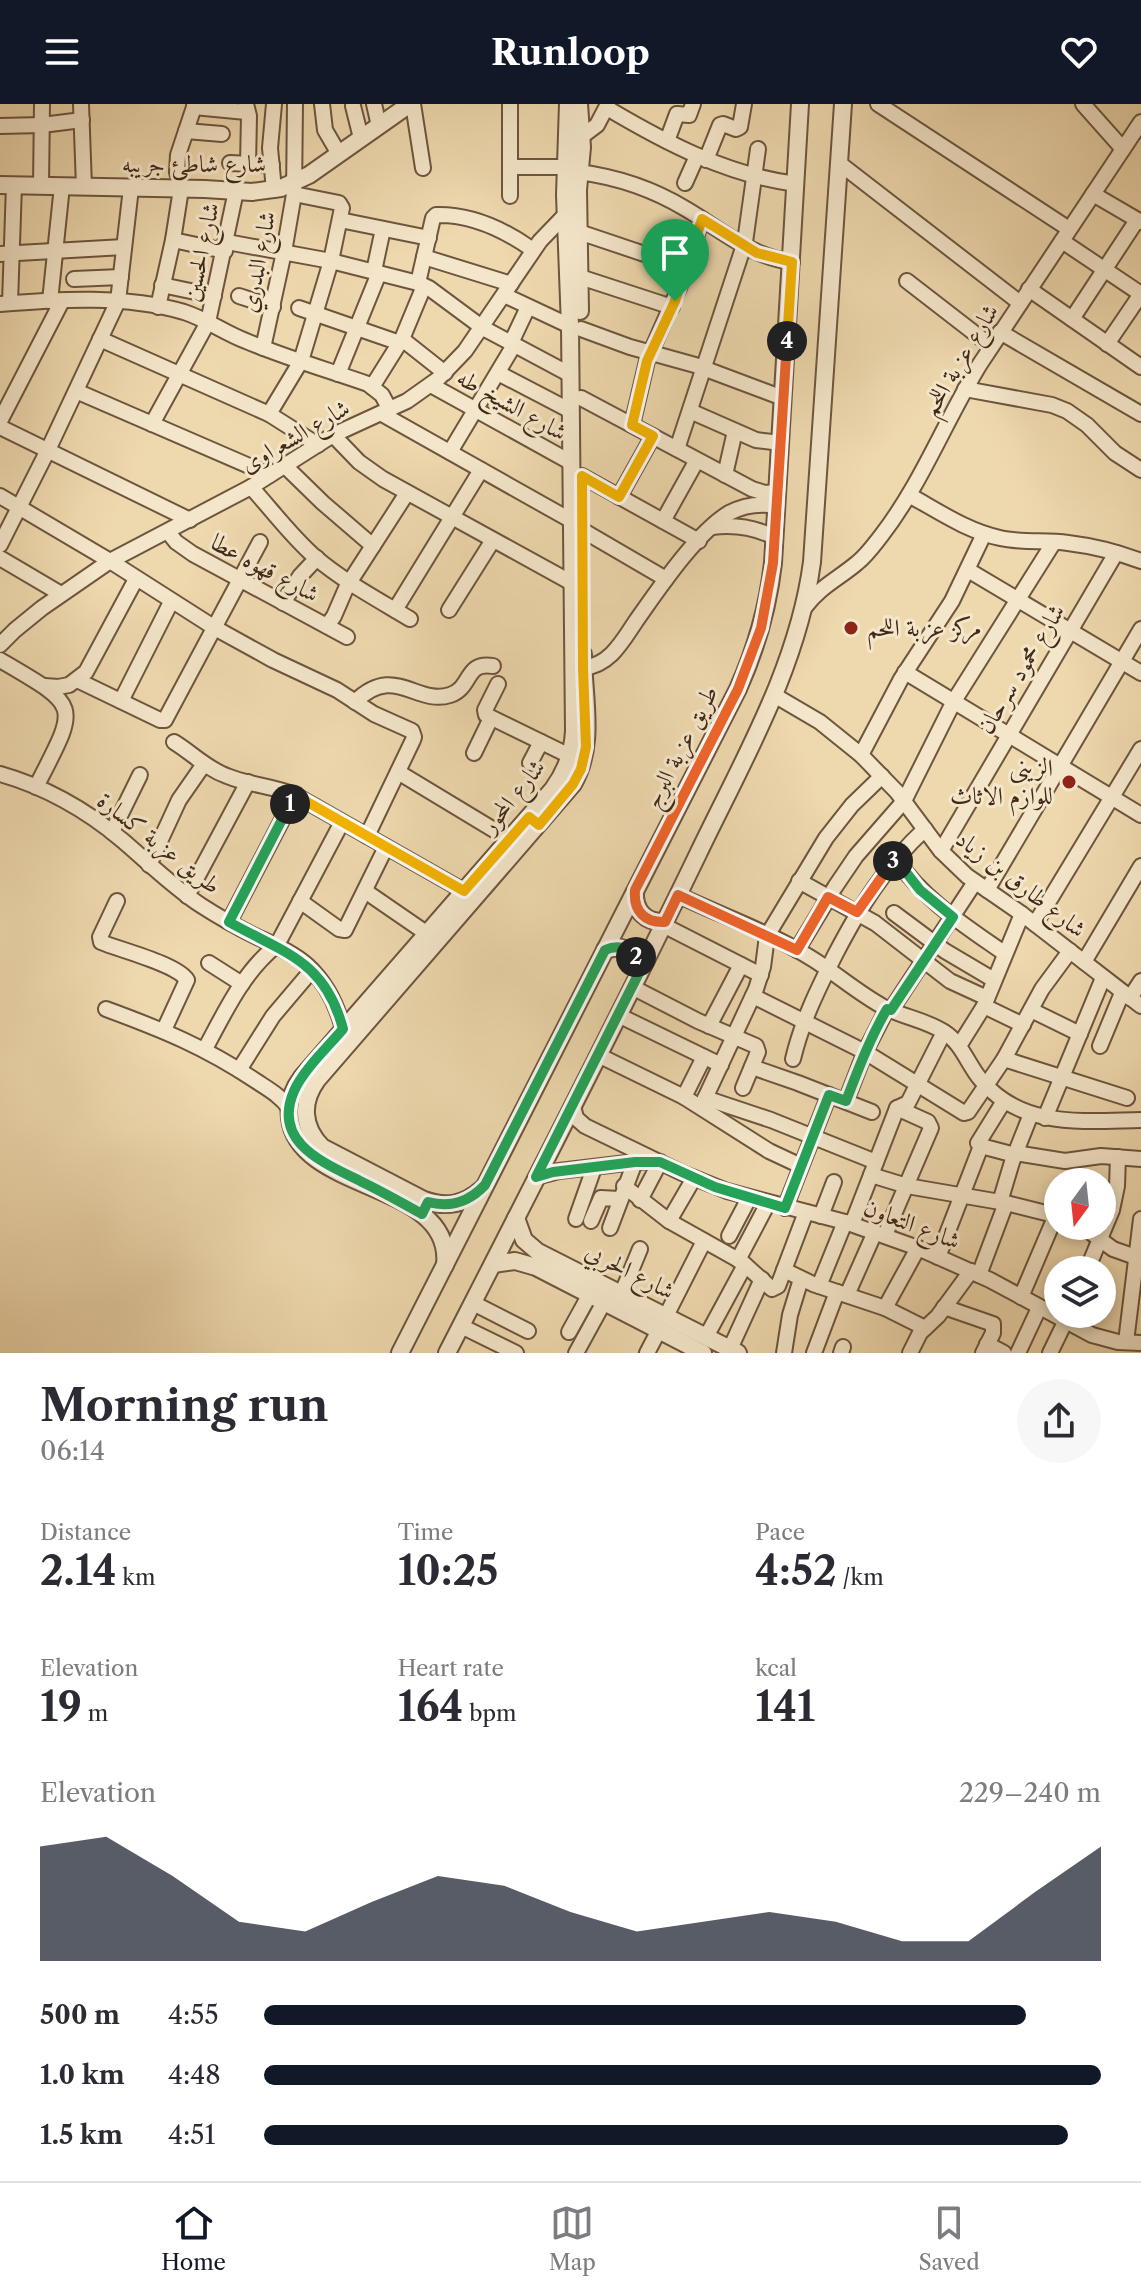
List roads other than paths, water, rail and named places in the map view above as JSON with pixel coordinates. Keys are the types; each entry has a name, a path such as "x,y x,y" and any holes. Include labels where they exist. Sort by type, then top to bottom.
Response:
{"street":[{"path":"41,186 42,104"},
{"path":"81,104 84,187"},
{"path":"274,104 271,142 274,190"},
{"path":"297,104 322,105 327,135 339,154"},
{"name":"شارع البدري","path":"263,348 294,189 297,104"},
{"path":"374,104 379,126"},
{"path":"510,104 510,196"},
{"name":"شارع المحور","path":"568,104 579,232 580,277 571,375 576,405"},
{"name":"شارع المحور","path":"425,1208 314,1158 295,1136 289,1108 298,1083 343,1029 509,839 570,788 584,758 587,731 577,525 575,327 566,214 572,170 582,156 579,104"},
{"path":"667,141 677,114 689,115 693,104"},
{"path":"685,183 720,125 740,127 744,104"},
{"name":"طريق عزبة البرج","path":"400,1353 748,665 767,602 774,537 800,104"},
{"path":"447,1353 664,924 792,652 805,607 813,551 843,104"},
{"path":"878,104 1066,235 1105,270 1141,294 1107,344"},
{"path":"1083,104 1123,149"},
{"path":"158,307 181,189 177,161 194,106 246,108 249,116 248,164"},
{"path":"353,106 361,138"},
{"path":"403,106 423,168"},
{"name":"شارع شاطئ جريبه","path":"7,185 236,191 294,189 403,106"},
{"path":"581,137 597,125 608,106 702,158 755,176 796,184"},
{"path":"0,126 82,120"},
{"name":"شارع عزبة اللحم","path":"805,607 824,586 863,558 888,527 909,495 991,346 1141,122"},
{"path":"186,131 222,134"},
{"path":"248,141 271,142"},
{"path":"677,449 744,246 758,149"},
{"path":"230,163 272,165"},
{"path":"839,163 1020,303"},
{"path":"510,167 572,170 639,186 668,199 744,246 772,258 792,262"},
{"path":"7,185 5,303 118,301 183,312 263,348 372,387 385,399 386,412 666,579"},
{"path":"62,186 56,251 56,301 0,424 190,520"},
{"path":"0,545 118,301 131,188"},
{"path":"269,414 301,361 331,261 342,207 339,203 294,189"},
{"name":"شارع الحسين","path":"152,424 208,322 236,191"},
{"path":"1072,319 1139,221 1093,194"},
{"name":"شارع الشعراوى","path":"0,645 61,594 110,561 251,487 333,435 386,412 431,385 465,351 533,250 566,214"},
{"path":"372,387 401,341 421,284 434,216 449,215 489,225 533,250"},
{"path":"632,425 650,353 672,307 702,219"},
{"path":"340,220 429,238"},
{"path":"338,374 376,272 383,229"},
{"path":"579,232 686,268"},
{"path":"173,240 284,252 421,284 483,328 571,375"},
{"path":"6,253 124,247"},
{"path":"424,257 507,290 528,307 575,327 704,368 783,398"},
{"path":"74,279 121,277"},
{"path":"580,277 672,307"},
{"path":"907,281 991,346"},
{"path":"162,285 214,296"},
{"path":"1029,289 1107,344 1139,362"},
{"path":"239,296 273,307"},
{"path":"450,452 498,373 528,307"},
{"path":"299,308 401,341 445,373"},
{"path":"1000,332 1141,414"},
{"path":"100,339 269,414 318,445"},
{"path":"498,373 632,425 756,491 777,499"},
{"name":"شارع الشيخ طه","path":"431,385 699,541"},
{"path":"965,389 1044,403 1067,411 1087,425 1115,453 1141,470"},
{"path":"76,391 270,475"},
{"path":"690,411 760,441 781,443"},
{"path":"725,475 735,431"},
{"path":"333,435 365,466 407,493 572,583"},
{"path":"619,497 653,436"},
{"path":"663,521 697,460"},
{"path":"285,466 373,546"},
{"path":"395,610 481,470"},
{"path":"251,487 295,538 317,558 349,582 410,619"},
{"path":"327,626 349,582 407,493"},
{"path":"909,495 984,534 1091,547 1141,561"},
{"path":"0,496 215,628 413,733 414,738 367,836"},
{"path":"583,668 599,664 613,654 666,579 712,527 741,508 777,499"},
{"name":"شارع المحور","path":"445,1265 445,1249 440,1234 425,1208 322,1147 307,1124 307,1098 317,1080 534,821 557,784 570,756 574,731 572,583 577,525"},
{"path":"712,527 747,527 774,537"},
{"name":"شارع قهوه عطا","path":"168,532 181,547 347,637"},
{"path":"861,755 905,672 939,623 984,534"},
{"path":"449,610 493,540"},
{"path":"77,680 161,721 165,720 260,542"},
{"path":"797,950 828,897 871,837 904,801 954,701 1054,542"},
{"name":"شارع محمود سرحان","path":"941,851 1116,553"},
{"path":"0,558 61,594"},
{"path":"283,603 300,576 317,558"},
{"path":"968,570 1141,673"},
{"path":"43,685 58,687 77,680 89,668 136,579"},
{"path":"121,701 171,602"},
{"path":"846,1101 865,1052 889,1010 953,917 981,886 1060,766 1141,629"},
{"path":"0,660 60,698 67,717 65,730 36,787"},
{"path":"355,702 367,691 387,685 433,696 448,695 461,688 475,668 493,666"},
{"path":"905,672 1141,815"},
{"path":"498,684 485,710 486,715 570,756"},
{"name":"شارع طارق بن زياد","path":"774,695 820,722 861,755 904,801 941,851 981,886 1131,999"},
{"path":"474,753 491,718"},
{"path":"174,742 225,775 295,795 464,891"},
{"path":"530,763 541,742"},
{"path":"1035,924 1141,749"},
{"path":"149,865 179,800 204,764"},
{"path":"398,772 509,839"},
{"name":"طريق عزبة كسارة","path":"0,774 76,806 112,832 187,896 298,958 312,970 330,994 343,1029"},
{"path":"112,832 140,775"},
{"path":"703,1103 753,996 761,975 767,936 834,827 882,776"},
{"path":"187,896 248,782"},
{"path":"229,922 295,795"},
{"path":"205,1049 242,984 262,957 277,945 342,822"},
{"path":"793,1059 804,1021 857,912 895,858 925,829"},
{"path":"300,901 343,930 348,926 386,847"},
{"path":"895,858 920,890 1004,953"},
{"path":"1084,962 1141,866"},
{"path":"799,881 893,934 950,981 1023,1025"},
{"path":"635,890 635,901 641,915 761,975"},
{"path":"365,891 426,933"},
{"path":"678,895 797,950 889,1010 944,1032 959,1046 986,1085 1004,1101 1038,1116 1069,1122 1141,1120"},
{"path":"117,901 100,937 101,942 186,976 187,980 164,1030"},
{"path":"894,913 936,945 994,980"},
{"path":"959,1046 985,1002 1022,914"},
{"path":"605,950 616,947 630,951 638,963 636,980"},
{"path":"753,996 865,1052 964,1113 968,1112 1004,1059 1049,980 1070,951"},
{"path":"209,963 242,984"},
{"path":"709,1026 741,965"},
{"path":"239,1070 254,1042 312,970"},
{"path":"910,1353 917,1336 975,1273 1003,1202 1015,1154 1061,1078 1103,978"},
{"path":"636,980 709,1026 758,1049 743,1088"},
{"path":"1100,1046 1141,981"},
{"path":"106,1009 205,1049 281,1099 289,1108"},
{"path":"1031,1010 1080,1034"},
{"path":"618,1015 721,1065"},
{"path":"819,1286 874,1168 897,1108 908,1103 944,1032"},
{"path":"598,1055 684,1097 771,1120 907,1186 1044,1212"},
{"path":"684,1097 704,1057"},
{"path":"1004,1059 1127,1098"},
{"path":"752,1067 872,1112"},
{"path":"785,1208 829,1095"},
{"path":"1004,1101 978,1139 981,1146 1065,1161 1091,1157 1141,1159"},
{"path":"703,1103 769,1151 801,1166"},
{"name":"شارع التعاون","path":"573,1106 576,1118 585,1126 694,1178 749,1198 880,1233 975,1273 1044,1310"},
{"path":"814,1353 842,1294 907,1186 931,1128 928,1122 897,1108"},
{"path":"938,1257 981,1146"},
{"path":"1116,1180 1118,1157"},
{"path":"610,1228 635,1162"},
{"name":"شارع التعاون","path":"536,1177 635,1162 660,1162"},
{"path":"640,1200 660,1162"},
{"path":"594,1168 583,1220 601,1198 622,1192 742,1262 770,1288 775,1289 806,1212"},
{"path":"669,1221 694,1178"},
{"path":"821,1216 834,1182"},
{"path":"425,1208 457,1204 471,1198 485,1185"},
{"path":"729,1236 749,1198"},
{"path":"705,1345 768,1203"},
{"name":"شارع الحربي","path":"516,1218 522,1236 534,1250 608,1299"},
{"path":"1137,1347 1141,1219"},
{"path":"1021,1297 1046,1240"},
{"path":"1101,1240 1117,1251 1139,1259"},
{"path":"647,1353 704,1241"},
{"path":"885,1308 918,1248"},
{"path":"576,1353 640,1249"},
{"name":"شارع الحربي","path":"493,1264 506,1261 528,1264 705,1345 734,1351"},
{"path":"784,1270 819,1286 885,1308 925,1328"},
{"path":"734,1351 762,1279"},
{"path":"784,1353 789,1319 801,1279"},
{"path":"569,1332 608,1299"},
{"path":"473,1303 528,1331"},
{"path":"944,1307 993,1324 985,1348 1004,1353"},
{"path":"1018,1353 1039,1308"},
{"path":"461,1326 516,1353"},
{"path":"1050,1353 1062,1328"},
{"name":"شارع التعاون","path":"1084,1328 1101,1338 1137,1347"},
{"path":"1094,1353 1101,1338"}],"place":[{"name":"مركز عزبة اللحم","path":"851,628"},
{"name":"الزينى للوازم الاثاث","path":"1069,782"}]}
